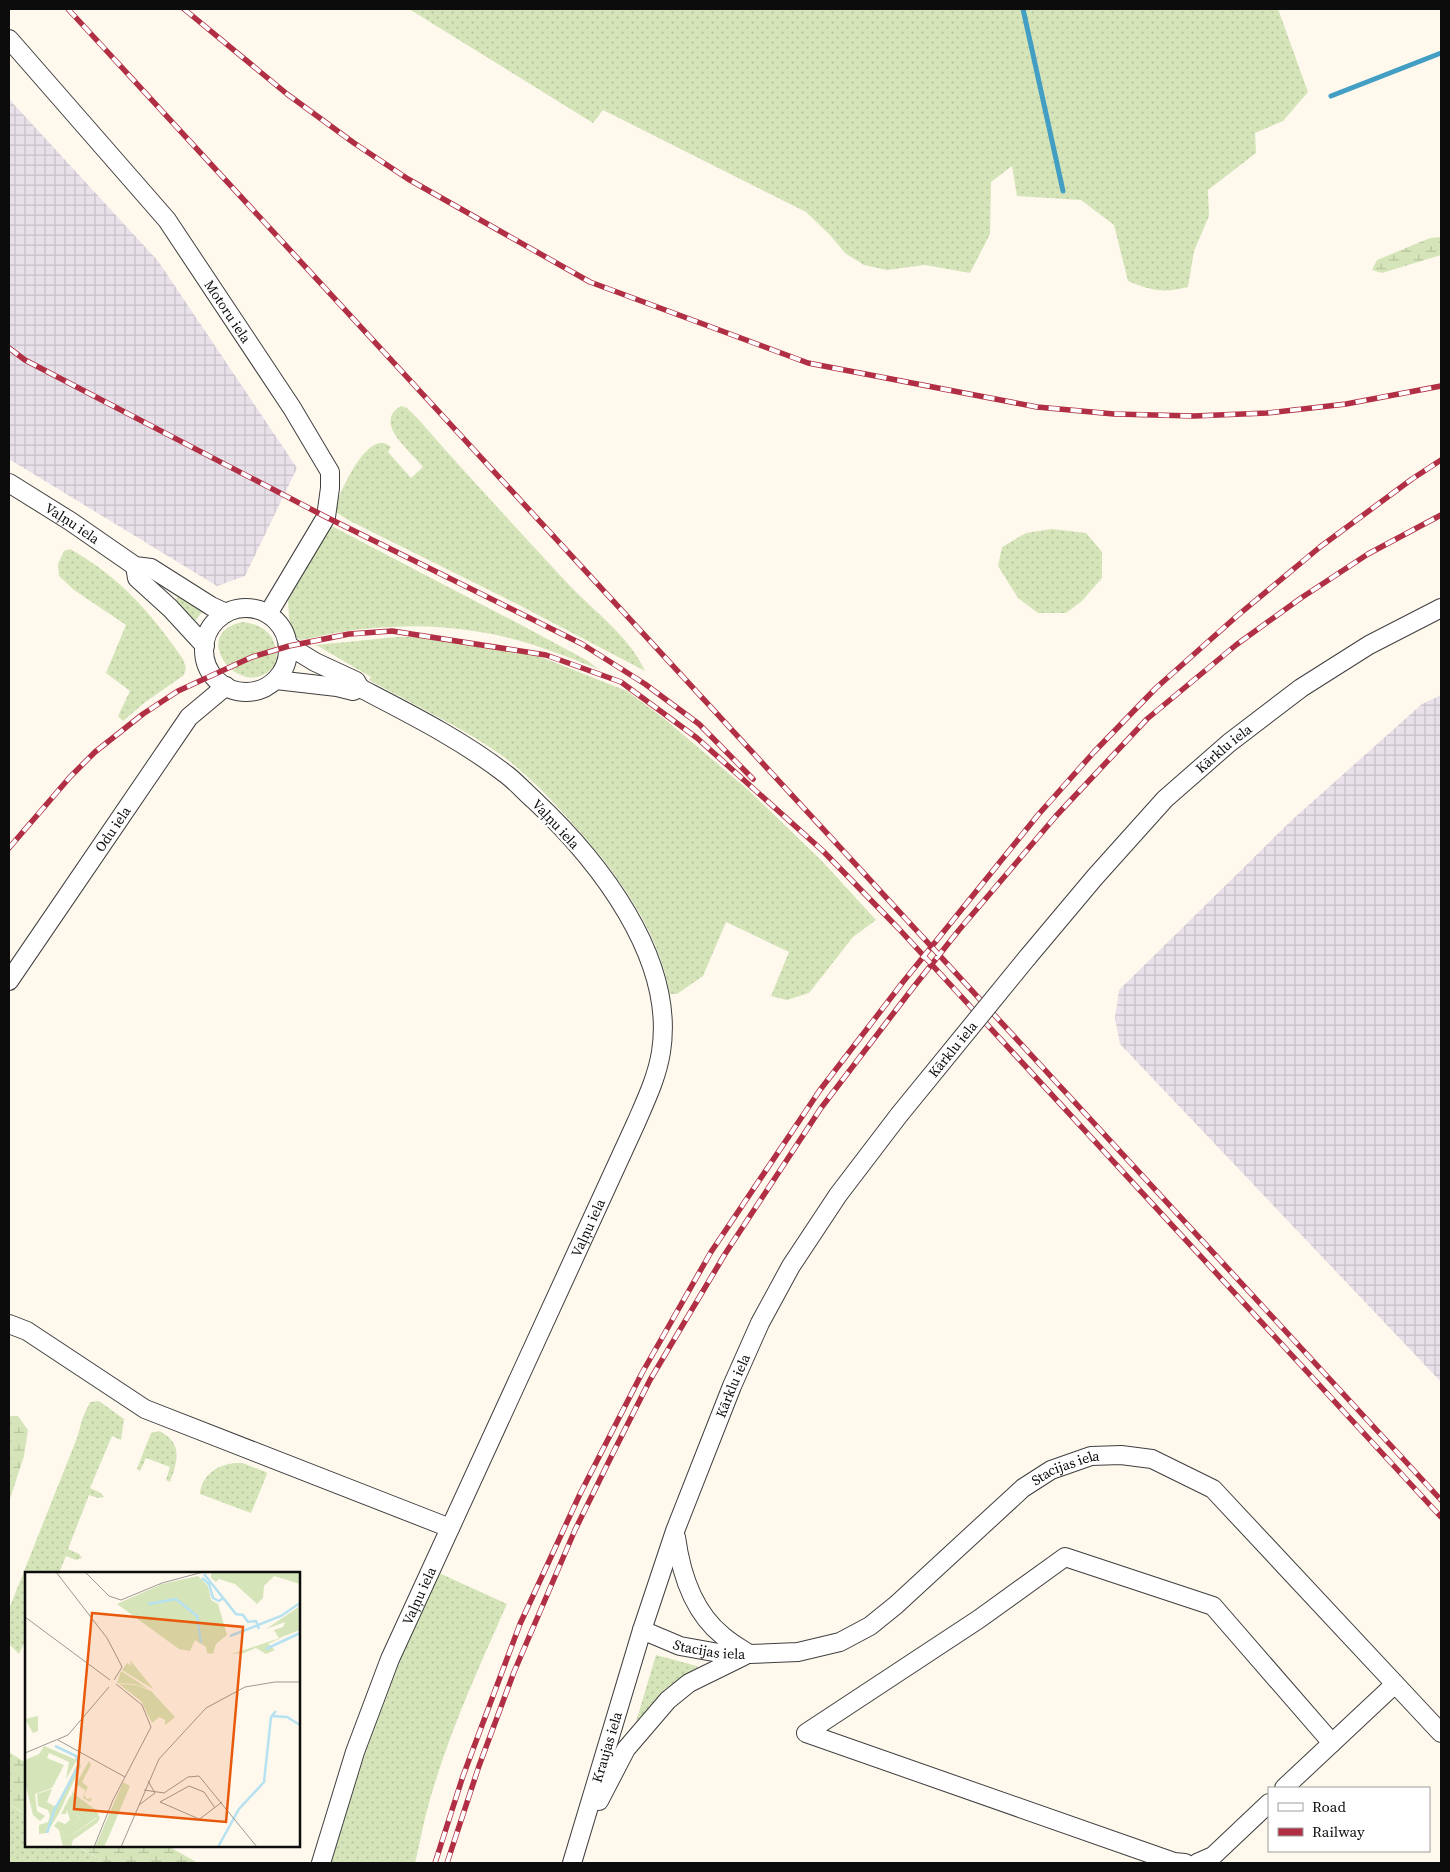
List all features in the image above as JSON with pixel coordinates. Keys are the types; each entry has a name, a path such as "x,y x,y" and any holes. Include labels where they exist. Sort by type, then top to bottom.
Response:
{"street":[{"name":"Motoru iela","path":"9,39 167,220 292,408 330,472 326,517 268,614"},
{"name":"Vaļņu iela","path":"9,483 70,521 135,566"},
{"path":"205,646 170,608 137,578 135,566 151,568 211,606 226,613"},
{"path":"240,608 254,608 268,614 278,622 285,633 288,658 283,670 276,680 265,688 252,691 238,691 226,686 213,674 208,666 205,646 208,632 215,621 226,613 240,608"},
{"name":"Kārklu iela","path":"642,1630 675,1531 732,1386 760,1323 791,1266 838,1195 899,1115 1095,877 1165,799 1229,743 1301,688 1369,645 1441,608"},
{"path":"276,680 337,686 354,692 360,688 356,681 315,662 288,646"},
{"name":"Odu iela","path":"9,981 189,717 226,686"},
{"name":"Vaļņu iela","path":"321,1863 355,1752 390,1659 651,1089 661,1052 663,1027 661,1000 656,978 643,944 625,911 599,872 560,825 507,775 468,748 412,715 360,688"},
{"path":"9,1324 27,1331 145,1409 450,1528"},
{"name":"Stacijas iela","path":"642,1630 680,1646 719,1653 798,1652 840,1642 870,1626 896,1605 1023,1488 1051,1470 1091,1456 1121,1455 1152,1459 1213,1489 1441,1733"},
{"path":"579,1839 626,1749 668,1700 689,1683 749,1654 723,1636 706,1620 688,1588 679,1561 675,1531"},
{"path":"1185,1863 1174,1862 806,1733 980,1618 1065,1556 1213,1606 1332,1743"},
{"name":"Kraujas iela","path":"572,1863 642,1630"},
{"path":"1285,1787 1396,1684"},
{"path":"1197,1863 1213,1856 1268,1804"}],"shaded area":[{"path":"9,99 158,261 297,468 245,576 217,586 9,459"},
{"path":"1441,695 1441,1382 1120,1044 1115,1018 1119,990 1292,820 1422,704"}],"green space":[{"path":"409,9 1278,9 1308,92 1283,121 1255,133 1256,153 1208,190 1209,216 1194,251 1188,287 1158,290 1128,281 1114,225 1081,200 1017,196 1012,166 991,182 990,234 970,273 925,265 887,270 864,265 845,253 831,236 806,212 603,110 593,123"},
{"path":"1441,237 1441,255 1382,273 1372,270 1377,260 1430,238"},
{"path":"401,406 407,408 419,420 570,586 621,636 645,671 517,604 350,521 334,511 348,478 364,454 373,446 382,443 391,447 388,452 411,478 423,467 403,445 392,429 391,420 393,413"},
{"path":"326,523 525,627 588,661 598,669 522,641 458,629 425,626 374,628 300,640 292,633 288,600"},
{"path":"1052,529 1086,533 1102,552 1102,578 1082,601 1066,613 1038,613 1018,598 998,566 1002,547 1026,533"},
{"path":"70,549 104,571 133,597 171,642 183,659 186,668 184,675 144,703 123,721 118,716 130,691 106,673 126,625 74,590 59,576 58,564 64,551"},
{"path":"178,597 203,611 194,622 176,600"},
{"path":"243,622 266,630 275,645 277,657 274,665 269,671 257,677 244,676 233,670 224,661 219,649 220,638 227,628"},
{"path":"397,637 434,637 528,652 627,691 667,721 746,788 821,860 876,920 853,937 809,993 787,1000 771,996 789,952 726,922 703,976 677,994 670,994 656,946 633,902 604,861 540,788 513,764 488,746 369,680 371,677 316,645"},
{"path":"99,1401 124,1419 121,1440 112,1436 90,1488 101,1493 104,1497 98,1498 89,1495 68,1549 79,1554 82,1558 76,1560 66,1556 59,1572 25,1572 25,1641 19,1654 9,1644 9,1609 90,1402"},
{"path":"9,1416 18,1416 28,1430 24,1456 9,1502"},
{"path":"159,1431 172,1441 177,1453 170,1482 166,1480 170,1467 146,1458 140,1471 137,1469 151,1433"},
{"path":"242,1463 267,1474 251,1513 200,1494 205,1480 214,1470 227,1464"},
{"path":"439,1573 507,1604 464,1702 445,1752 427,1810 415,1863 331,1863 364,1757 405,1648"},
{"path":"656,1655 698,1667 665,1689 636,1722"},
{"path":"9,1752 25,1762 25,1813 9,1804"},
{"path":"9,1804 25,1814 25,1847 79,1847 106,1863 9,1863"},
{"path":"80,1847 170,1847 198,1863 106,1863"}],"waterway":[{"path":"1023,9 1063,191"},
{"path":"1331,96 1441,53"}],"railway":[{"path":"68,9 1441,1500"},
{"path":"184,9 287,94 354,143 408,179 590,282 808,363 1037,407 1114,414 1194,416 1267,413 1346,404 1441,386"},
{"path":"9,348 25,360 326,517 582,644 645,684 699,724 753,779"},
{"path":"435,1863 463,1776 520,1624 580,1494 642,1373 711,1252 820,1090 903,982 1038,815 1094,752 1156,688 1237,616 1320,547 1412,479 1441,460"},
{"path":"447,1863 479,1766 514,1672 575,1530 614,1451 650,1380 725,1254 821,1108 959,930 1056,816 1147,719 1236,645 1301,598 1368,554 1441,515"},
{"path":"9,848 70,777 95,752 143,714 178,691 252,657 289,646 349,634 392,631 546,655 621,682 697,738 823,851 899,929 1441,1517"}]}
